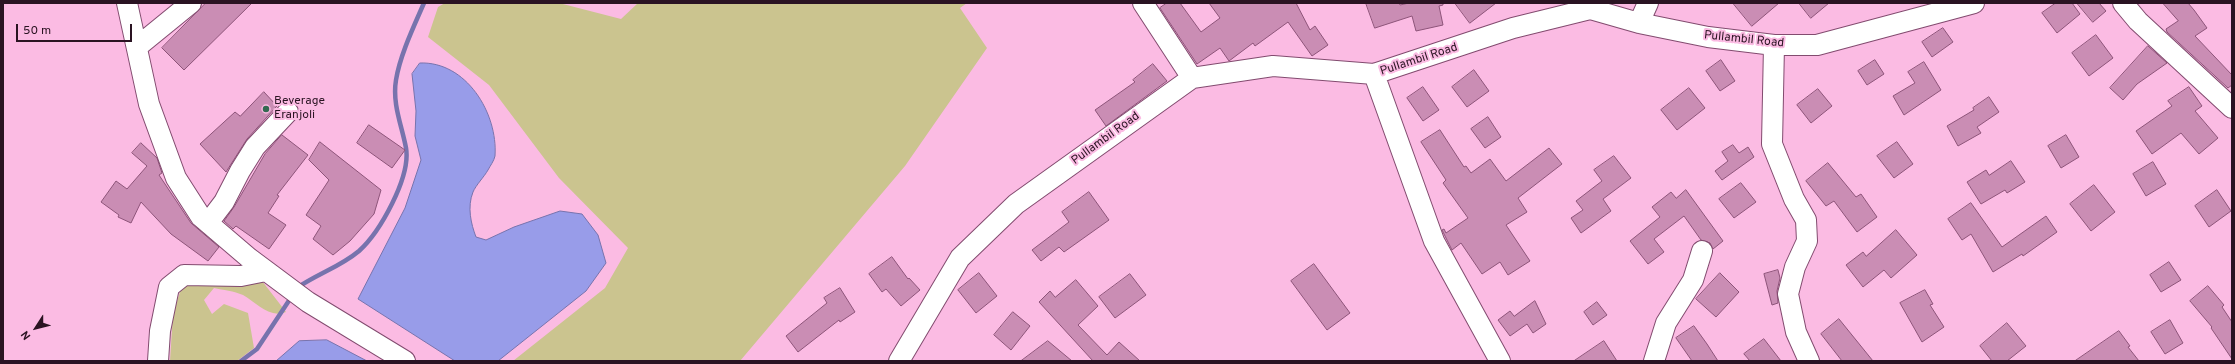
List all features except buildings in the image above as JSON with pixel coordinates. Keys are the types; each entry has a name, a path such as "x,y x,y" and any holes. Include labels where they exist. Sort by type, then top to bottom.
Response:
{"street":[{"path":"127,3 149,104 176,178 201,217 269,273 308,302 405,361"},
{"path":"137,47 192,3"},
{"path":"1143,3 1192,78"},
{"path":"1639,23 1648,3"},
{"name":"Pullambil Road","path":"899,361 960,258 1016,204 1192,78 1273,66 1374,74 1513,28 1590,9 1639,23 1708,37 1774,45 1817,45 1974,3"},
{"path":"2123,3 2138,21 2232,108"},
{"path":"1774,45 1772,144 1794,199 1806,220 1807,241 1795,267 1788,294 1796,332 1809,361"},
{"path":"1374,74 1434,241 1500,361"},
{"path":"208,223 224,202 240,171 256,147 288,112"},
{"path":"1654,361 1666,323 1693,280 1702,251"},
{"path":"158,361 160,331 169,287 184,275 241,276 269,273"}],"shaded area":[{"path":"445,3 559,3 621,19 638,3 967,3 960,8 987,48 905,166 740,361 513,361 605,288 628,248 559,178 489,85 428,37 438,7"},
{"path":"189,265 259,277 286,312 280,314 268,312 243,295 214,288 204,300 212,314 224,304 248,313 254,348 237,361 170,361 173,313"}],"water":[{"path":"420,63 437,65 452,71 465,80 485,107 491,123 495,140 495,156 488,170 474,189 470,204 471,221 476,237 486,240 514,227 560,211 582,214 598,235 606,263 586,291 498,361 455,361 358,299 405,208 421,160 415,136 416,111 412,74"},
{"path":"327,340 367,361 276,361 299,341"}],"waterway":[{"path":"297,288 344,262 359,251 376,231 399,188 404,174 406,148 396,106 396,80 404,51 424,3"},
{"path":"241,361 257,349 292,296"}],"place":[{"name":"Beverage Eranjoli","path":"266,109"}]}
